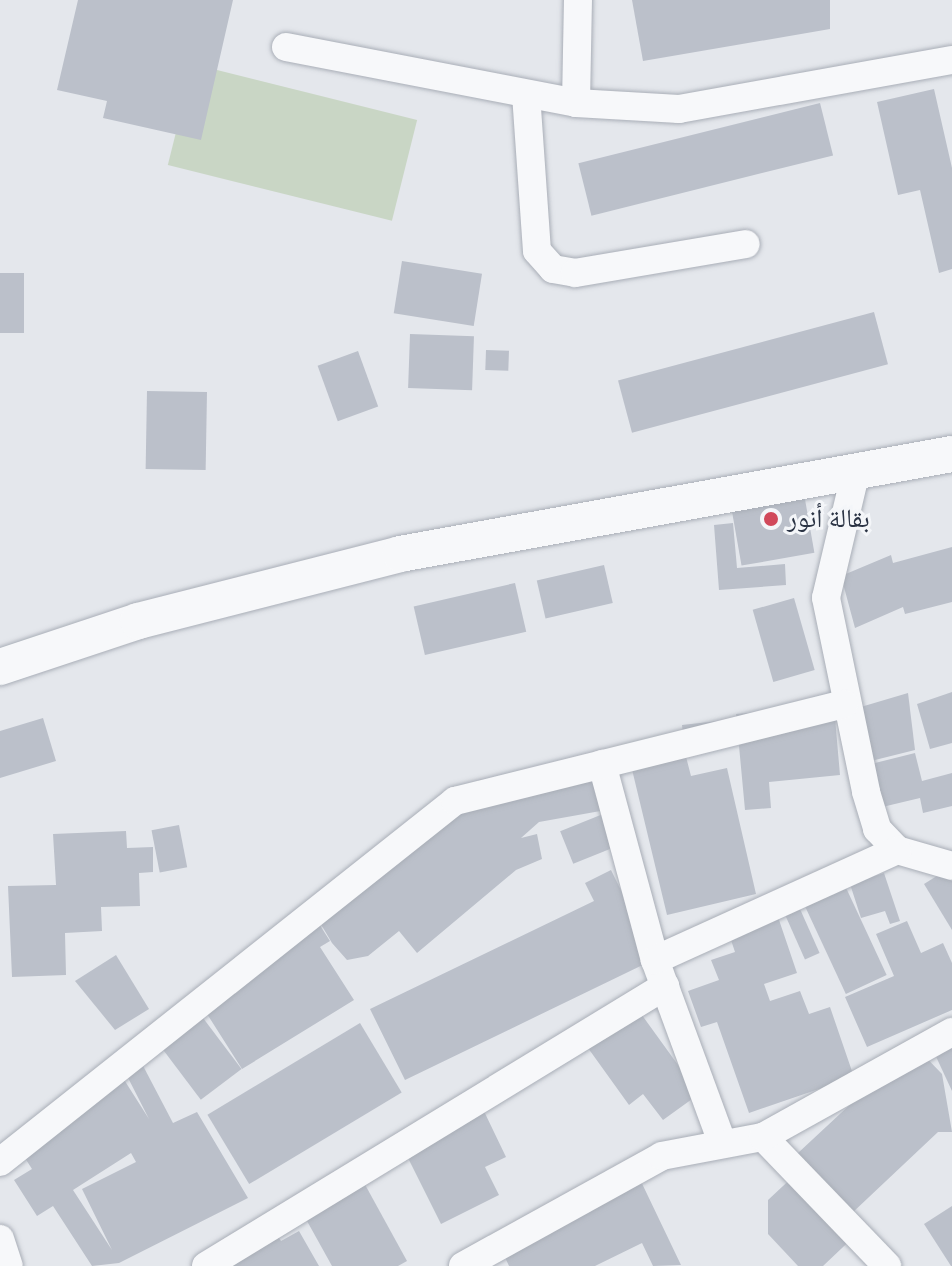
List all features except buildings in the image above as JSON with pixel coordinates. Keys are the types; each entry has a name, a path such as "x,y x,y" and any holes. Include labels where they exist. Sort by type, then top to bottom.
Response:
{"street":[{"path":"576,103 578,0"},
{"path":"286,47 576,103 679,109 952,60"},
{"path":"526,94 537,251 553,269 575,273 746,244"},
{"path":"0,667 138,621 400,554 709,493 855,475 952,454"},
{"path":"855,475 826,598 844,704 877,829 897,850 952,866"},
{"path":"0,1162 455,801 844,704"},
{"path":"602,764 660,973 721,1139"},
{"path":"206,1266 660,973 897,850"},
{"path":"463,1266 662,1156 721,1139 763,1137 952,1032"},
{"path":"763,1137 887,1266"},
{"path":"0,1239 9,1266"}],"green space":[{"path":"193,64 417,120 392,221 168,165"}],"place":[{"name":"بقالة أنور","path":"771,519"}]}
